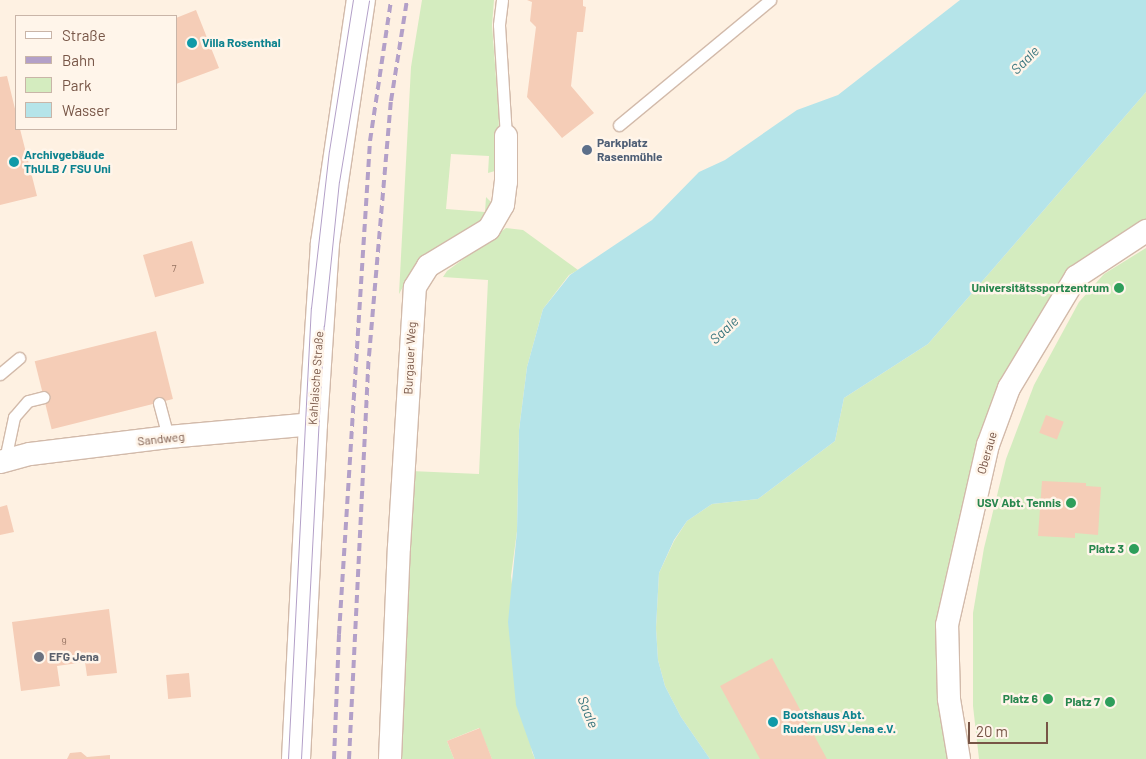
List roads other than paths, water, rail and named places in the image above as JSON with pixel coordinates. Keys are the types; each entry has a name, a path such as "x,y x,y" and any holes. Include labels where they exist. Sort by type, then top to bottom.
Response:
{"main road":[{"name":"Kahlaische Straße","path":"296,759 313,424 325,243 361,0"}],"street":[{"name":"Burgauer Weg","path":"390,759 399,547 415,287 428,266 489,229 503,205 506,182 506,136"},
{"name":"Oberaue","path":"959,759 949,699 946,625 988,445 1009,388 1076,277 1146,231"},
{"name":"Sandweg","path":"4,454 30,454 168,437 313,424"}],"lane":[{"name":"Burgauer Weg","path":"502,0 499,25 506,136"},
{"path":"619,126 770,0"},
{"path":"0,374 19,358"},
{"path":"4,454 14,417 28,401 44,397"},
{"path":"159,402 168,437"}],"water":[{"name":"Saale","path":"960,0 1146,0 1146,92 928,344 844,398 835,441 758,499 712,504 687,521 674,540 659,573 656,628 658,660 665,686 681,717 710,759 535,759 516,705 508,622 517,531 519,430 527,367 543,309 570,275 652,220 699,172 725,160 797,110 838,95"}],"tram line":[{"path":"288,759 311,308 329,151 353,0"},
{"path":"301,759 324,326 339,182 369,0"}],"railway":[{"path":"334,759 339,634 370,141 391,0"},
{"path":"349,759 369,356 391,101 407,0"}],"place":[{"name":"Villa Rosenthal","path":"192,43"},
{"name":"Parkplatz Rasenmühle","path":"587,150"},
{"name":"Archivgebäude ThULB / FSU Uni","path":"14,162"},
{"name":"Universitätssportzentrum","path":"1119,288"},
{"name":"USV Abt. Tennis","path":"1071,503"},
{"name":"Platz 3","path":"1134,549"},
{"name":"EFG Jena","path":"39,657"},
{"name":"Platz 6","path":"1048,699"},
{"name":"Platz 7","path":"1110,702"},
{"name":"Bootshaus Abt. Rudern USV Jena e.V.","path":"773,722"}]}
